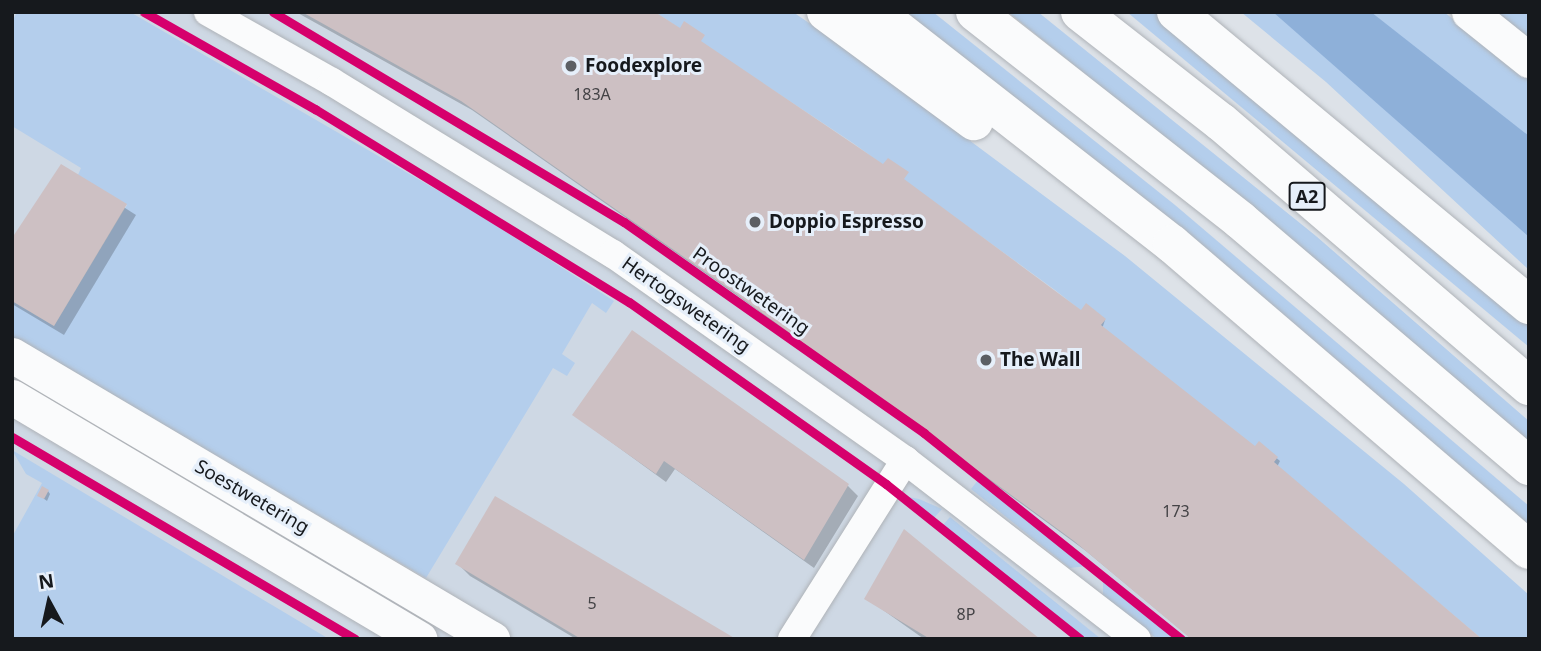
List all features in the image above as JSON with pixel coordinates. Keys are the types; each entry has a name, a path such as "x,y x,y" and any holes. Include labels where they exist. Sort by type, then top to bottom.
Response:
{"highway":[{"path":"827,12 974,120 1230,293"},
{"path":"875,12 1230,293 1529,550"},
{"path":"975,12 1240,220 1529,466"},
{"name":"A2","path":"1080,12 1221,122 1529,386"},
{"path":"1176,12 1529,305"}],"main road":[{"path":"1469,12 1529,60"},
{"name":"Soestwetering","path":"12,355 492,639"},
{"name":"Soestwetering","path":"12,397 419,639"}],"street":[{"name":"Hertogswetering","path":"208,12 332,82 613,254 905,460 1137,639"},
{"path":"792,639 905,460"}],"shaded area":[{"path":"12,12 717,12 1529,639 12,639"},
{"path":"17,12 130,12 475,212 614,301 606,313 592,303 562,354 575,363 567,376 553,368 426,578 12,337 12,301 54,326 127,205 78,175 81,168 12,126 12,22"},
{"path":"655,12 793,12 844,47 1125,256 1404,484 1529,595 1529,639 1482,639 1260,452 1055,290 853,143"},
{"path":"899,12 933,12 1175,205 1529,506 1529,534"},
{"path":"1008,12 1038,12 1316,236 1529,421 1529,446 1304,250"},
{"path":"1127,12 1157,12 1305,131 1529,321 1529,347"},
{"path":"1241,12 1444,12 1529,79 1529,270 1326,82"},
{"path":"1273,12 1371,12 1529,136 1529,237"},
{"path":"1489,12 1529,12 1529,43"},
{"path":"12,450 329,639 12,639 12,537 42,483 26,474"},
{"path":"978,480 1087,566 1070,568 971,489"},
{"path":"908,497 919,499 942,509 934,518"},
{"path":"950,517 1101,639 1083,639 943,525"},
{"path":"1103,578 1176,639 1157,639 1103,595"}],"building":[{"name":"The Wall","path":"302,12 655,12 680,28 684,21 705,35 701,41 883,164 888,158 909,172 904,179 1081,310 1086,303 1106,319 1101,325 1255,446 1259,441 1278,457 1274,462 1482,639 1191,639 1074,541 731,290 461,101"},
{"path":"61,164 127,204 54,326 12,301 12,238"},
{"path":"632,330 849,484 804,560 664,461 656,474 572,415"},
{"path":"42,486 49,490 44,499 37,496"},
{"path":"495,496 736,639 581,639 455,564"},
{"path":"904,529 1040,639 930,639 864,599"}],"cycle path":[{"path":"144,12 315,109 629,302 886,484 1080,639"},
{"name":"Proostwetering","path":"273,12 624,222 924,433 1181,639"},
{"path":"12,437 355,639"}],"place":[{"name":"Foodexplore","path":"571,66"},
{"name":"Doppio Espresso","path":"755,222"},
{"name":"The Wall","path":"986,360"}]}
